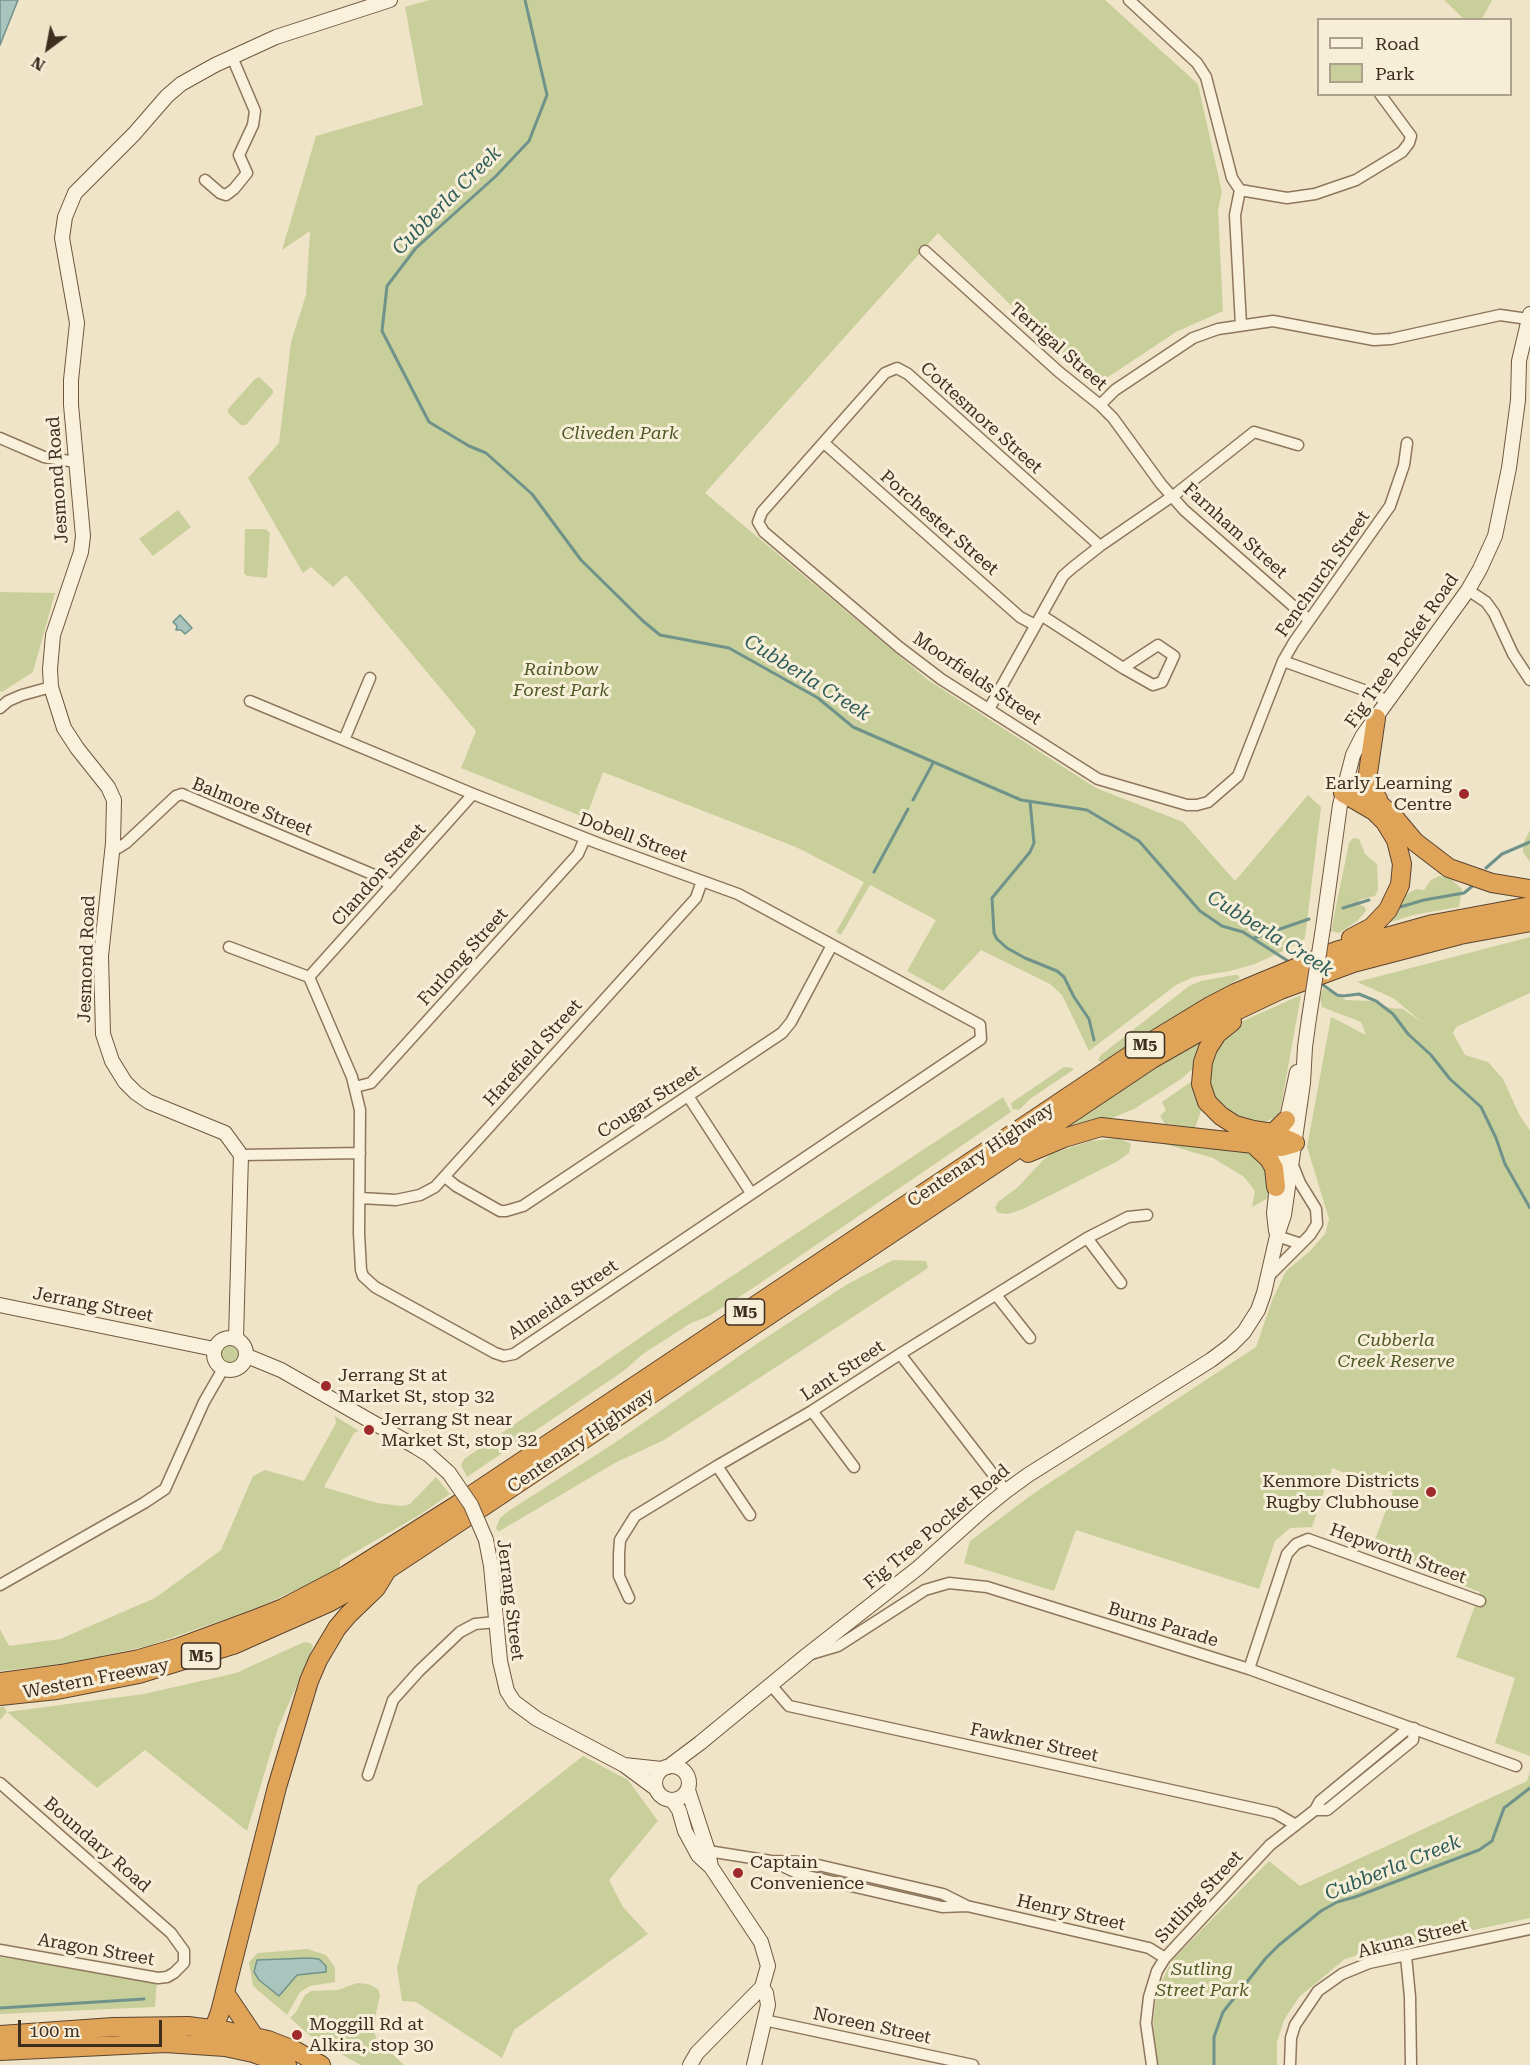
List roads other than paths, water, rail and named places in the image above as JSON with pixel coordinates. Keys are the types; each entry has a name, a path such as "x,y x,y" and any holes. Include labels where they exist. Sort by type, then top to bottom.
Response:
{"highway":[{"path":"1376,718 1367,780 1370,789 1415,842 1449,868 1492,883 1530,889"},
{"path":"1336,951 1349,939 1372,927 1383,916 1397,893 1402,870 1398,845 1385,822 1374,811 1342,793 1347,789 1357,789 1387,810"},
{"name":"Centenary Highway","path":"1313,970 1336,951 1433,924 1530,906"},
{"name":"Centenary Highway","path":"470,1506 1141,1048 1235,993 1313,970 1353,963 1415,945 1530,922"},
{"name":"Centenary Highway","path":"382,1563 947,1196 1152,1059 1289,978"},
{"path":"1238,1010 1233,1022 1217,1034 1208,1048 1203,1062 1201,1084 1208,1102 1221,1116 1235,1125 1284,1136"},
{"path":"947,1196 1033,1150 1101,1127 1253,1144 1284,1136"},
{"path":"1253,1144 1269,1159 1274,1168 1276,1187"},
{"path":"211,2037 225,1993 277,1787 309,1681 318,1660 337,1628 376,1588 382,1563"},
{"name":"Western Freeway","path":"0,1682 61,1674 139,1659 180,1647 284,1608 346,1575 382,1563"},
{"name":"Western Freeway","path":"0,1696 57,1690 98,1682 150,1671 207,1655 330,1602 382,1563"},
{"path":"225,1993 254,2036"},
{"path":"2,2051 112,2027 178,2025 288,2065"},
{"path":"211,2037 254,2036 281,2044 321,2065"}],"street":[{"name":"Jesmond Road","path":"241,1155 225,1133 161,1107 136,1093 125,1082 112,1061 103,1034 101,981 105,910 115,812 114,800 108,787 76,748 64,728 51,687 50,669 53,635 81,552 83,537 71,392 77,323 62,238 68,206 75,193 101,165 116,153 167,96 195,75 276,37 390,0"},
{"path":"1129,0 1197,63 1206,77 1232,178 1240,190 1235,215 1241,325"},
{"path":"205,180 220,193 226,195 247,173 239,155 255,119 255,111 232,57"},
{"path":"1240,190 1287,198 1315,194 1356,180 1402,152 1409,143 1410,136 1381,96"},
{"name":"Terrigal Street","path":"925,251 1059,372 1100,405 1115,390 1193,338 1218,329 1273,321 1383,340 1500,315 1529,317"},
{"name":"Fig Tree Pocket Road","path":"665,1768 700,1743 807,1655 918,1569 1006,1491 1211,1360 1244,1332 1255,1315 1268,1278 1276,1236 1284,1215 1292,1163 1284,1136 1303,1083 1305,1047 1342,793 1353,755 1363,735 1468,590 1495,536 1509,468 1518,400 1519,360 1529,317"},
{"name":"Cottesmore Street","path":"764,532 758,522 762,512 885,373 897,368 908,374 1100,546"},
{"name":"Farnham Street","path":"1100,405 1113,418 1184,510 1309,620"},
{"path":"989,708 1063,576 1100,546 1172,497 1254,432 1298,445"},
{"path":"0,438 44,457 76,462"},
{"name":"Porchester Street","path":"824,443 1020,617 1035,626"},
{"name":"Fenchurch Street","path":"1197,805 1208,802 1238,776 1283,661 1293,642 1390,506 1404,465 1407,443"},
{"name":"Moorfields Street","path":"764,532 899,647 941,679 1098,779 1187,805 1197,805"},
{"path":"1468,590 1486,602 1494,613 1513,654 1530,680"},
{"path":"1041,615 1124,668 1153,685 1162,682 1174,656 1158,645 1124,668"},
{"path":"1283,661 1375,694 1387,702"},
{"path":"344,740 370,678"},
{"path":"0,708 8,701 22,695 51,687"},
{"name":"Dobell Street","path":"250,701 473,794 738,894 980,1025 981,1039"},
{"name":"Balmore Street","path":"112,848 118,848 126,843 182,794 379,877 391,886"},
{"name":"Clandon Street","path":"309,977 473,794"},
{"name":"Furlong Street","path":"355,1087 371,1083 578,854 585,838"},
{"name":"Harefield Street","path":"360,1198 396,1200 420,1195 435,1187 696,898 702,881"},
{"name":"Cougar Street","path":"445,1177 456,1186 500,1211 519,1208 782,1033 791,1022 832,945"},
{"path":"229,947 309,977"},
{"name":"Almeida Street","path":"309,977 355,1087 360,1110 359,1239 363,1276 375,1287 504,1356 514,1354 981,1039"},
{"name":"Fig Tree Pocket Road","path":"1276,1236 1274,1213 1276,1187 1294,1081 1305,1047"},
{"path":"688,1096 751,1193"},
{"path":"236,1339 241,1155 360,1154"},
{"path":"1268,1278 1315,1229 1316,1209 1299,1183 1292,1163"},
{"name":"Lant Street","path":"629,1598 619,1576 621,1540 635,1516 812,1411 1087,1238 1128,1217 1147,1215"},
{"path":"1276,1236 1301,1244"},
{"path":"1087,1238 1120,1283"},
{"path":"996,1295 1030,1338"},
{"name":"Jerrang Street","path":"0,1305 214,1349"},
{"path":"223,1339 236,1339 244,1346 247,1356 242,1366 236,1370 223,1369 215,1361 214,1349 223,1339"},
{"path":"900,1354 1006,1491"},
{"name":"Jerrang Street","path":"247,1356 281,1370 416,1447 449,1473 471,1505 486,1540 491,1566 503,1679 514,1702 537,1719 624,1765 656,1788"},
{"path":"0,1585 165,1489 204,1402 223,1369"},
{"path":"812,1411 854,1467"},
{"path":"717,1466 750,1515"},
{"name":"Hepworth Street","path":"1249,1669 1287,1554 1296,1544 1308,1539 1480,1601"},
{"name":"Burns Parade","path":"807,1655 838,1646 925,1590 949,1583 987,1587 1249,1669 1516,1766"},
{"path":"368,1775 393,1700 418,1671 460,1632 475,1624 496,1622"},
{"name":"Fawkner Street","path":"771,1685 789,1706 1275,1813 1296,1825"},
{"name":"Sutling Street","path":"1152,2065 1146,2023 1149,1997 1157,1971 1165,1958 1270,1845 1316,1810 1320,1801 1406,1731 1414,1728"},
{"path":"700,1743 691,1764 688,1785 681,1797 672,1800 662,1797 656,1788 656,1777 665,1768 673,1766 683,1770 688,1785 703,1853"},
{"name":"Jerrang Street","path":"624,1765 665,1768"},
{"name":"Boundary Road","path":"0,1783 171,1933"},
{"path":"672,1800 679,1810 685,1831 703,1853 761,1942 768,1966 762,1987 697,2053 690,2065"},
{"name":"Henry Street","path":"703,1853 771,1861 799,1874 942,1907 967,1906 1149,1948 1165,1958"},
{"name":"Akuna Street","path":"1290,2065 1291,2038 1295,2025 1318,1991 1342,1974 1369,1964 1530,1929"},
{"name":"Aragon Street","path":"0,1950 158,1978 174,1974 184,1963 184,1952 171,1933"},
{"path":"1407,1956 1411,2065"},
{"path":"754,2065 768,2005 766,1993 762,1987"},
{"name":"Noreen Street","path":"764,2020 973,2065"}],"water":[{"path":"0,0 18,0 0,45"},
{"path":"180,615 192,628 185,634 181,630 176,630 177,626 173,622"},
{"path":"319,1959 326,1966 326,1972 297,1975 279,1996 259,1980 254,1972 257,1960"}],"waterway":[{"name":"Cubberla Creek","path":"525,0 547,95 529,141 496,176 416,248 387,286 382,331 429,422 469,446 486,453 532,494 581,560 660,635 729,648 818,698 853,727 1021,800 1087,810 1139,841 1200,911 1222,926 1243,932 1291,963"},
{"path":"913,800 933,763"},
{"path":"1030,801 1034,843 1030,852 992,898 994,933 1007,948 1057,971 1064,977 1089,1019 1094,1040"},
{"path":"874,872 908,809"},
{"path":"1486,868 1502,854 1530,842"},
{"path":"1400,907 1464,893 1475,884"},
{"path":"1343,908 1369,900"},
{"path":"1254,938 1309,919"},
{"name":"Cubberla Creek","path":"1319,982 1337,995 1359,994 1376,1001 1393,1014 1408,1034 1431,1055 1450,1079 1481,1107 1505,1164 1530,1208"},
{"name":"Cubberla Creek","path":"1214,2065 1214,2037 1223,2012 1279,1945 1321,1911 1337,1902 1479,1850 1492,1841 1504,1808 1530,1788"},
{"path":"0,2008 144,1999"}],"place":[{"name":"Early Learning Centre","path":"1464,794"},
{"name":"Jerrang St at Market St, stop 32","path":"326,1386"},
{"name":"Jerrang St near Market St, stop 32","path":"369,1430"},
{"name":"Kenmore Districts Rugby Clubhouse","path":"1431,1492"},
{"name":"Captain Convenience","path":"738,1873"},
{"name":"Moggill Rd at Alkira, stop 30","path":"297,2035"}],"park label":[{"name":"Cliveden Park","path":"620,434"},
{"name":"Rainbow Forest Park","path":"561,680"},
{"name":"Cubberla Creek Reserve","path":"1396,1351"},
{"name":"Sutling Street Park","path":"1202,1980"}]}
